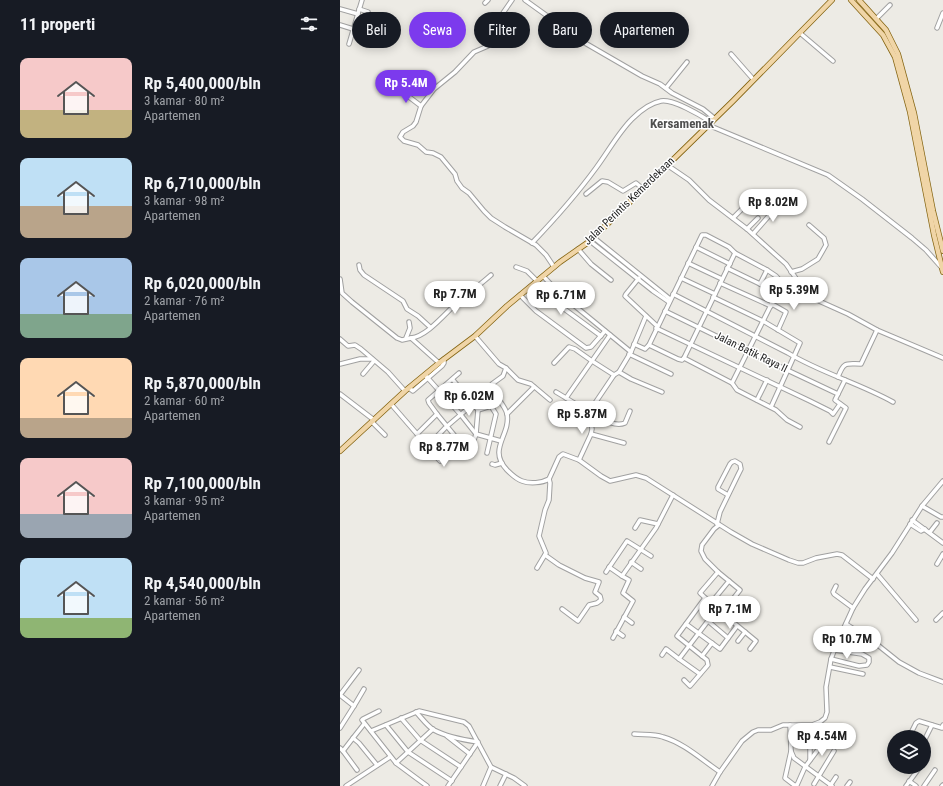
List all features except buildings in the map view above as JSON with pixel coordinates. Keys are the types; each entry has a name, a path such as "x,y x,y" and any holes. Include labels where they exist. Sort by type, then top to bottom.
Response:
{"main road":[{"name":"Jalan Perintis Kemerdekaan","path":"340,451 407,390 427,376 441,361 475,336 487,323 554,267 592,239 832,0"},
{"path":"851,0 883,35 895,56 910,112 943,252"},
{"path":"859,0 876,18 888,34 898,54 914,113 919,149 943,270"}],"street":[{"path":"358,12 362,0"},
{"path":"512,0 503,13 500,29 496,38 488,46 474,52 455,72 434,89 421,106 416,122 400,137 418,145 424,151 437,154 441,157 455,174 457,182 491,218 532,243 546,255 554,267"},
{"path":"525,0 586,43 666,88 672,93 703,109 714,118"},
{"path":"876,18 890,5"},
{"path":"340,9 352,12"},
{"path":"359,9 368,12"},
{"path":"936,28 943,13"},
{"path":"340,25 352,29"},
{"path":"349,44 352,33"},
{"path":"800,33 833,60"},
{"path":"731,54 753,79"},
{"path":"666,88 687,62"},
{"path":"400,90 421,106"},
{"path":"667,101 672,93"},
{"path":"683,108 686,100"},
{"path":"532,243 587,179 631,120 650,105 667,101 700,115 709,123 828,175 912,238 926,250 943,270"},
{"path":"667,165 689,180 709,200 753,234 786,264 809,294 819,301 848,314 877,330 943,358"},
{"path":"586,194 602,181 608,182 623,192 636,183 643,189"},
{"path":"753,234 782,201"},
{"path":"733,218 748,203"},
{"path":"747,229 758,218"},
{"path":"791,272 802,269 818,259 826,245 824,238 809,224"},
{"path":"634,344 645,349 649,345 669,300 702,235 729,247 735,253 767,270 776,276 786,287"},
{"path":"592,239 656,287 669,300"},
{"path":"592,239 619,265 653,291 669,300"},
{"path":"696,248 730,264"},
{"path":"578,249 591,264 611,280"},
{"path":"684,358 735,253"},
{"path":"619,265 623,261"},
{"path":"688,263 721,281 786,312 786,315 778,330"},
{"path":"359,265 360,270 364,275 404,301 407,309 430,327"},
{"path":"516,267 527,271 545,296 601,336"},
{"path":"728,268 779,294"},
{"path":"760,284 767,270"},
{"path":"340,279 342,292 352,302 401,340 417,336 430,327 459,301 491,276"},
{"path":"543,276 559,293 630,353 672,374"},
{"path":"642,276 626,294 626,296 643,311 657,327 830,411 833,414 840,404"},
{"path":"680,278 763,321 800,343 771,407"},
{"path":"732,383 771,305 779,294 796,279"},
{"path":"653,291 656,287"},
{"path":"673,294 800,361 872,391 893,402"},
{"path":"520,295 536,311 586,348 591,348 605,331"},
{"name":"Jalan Batik Raya II","path":"665,311 747,352 838,394"},
{"path":"579,460 591,434 592,429 589,412 614,375 619,372 630,353 646,316"},
{"path":"406,339 410,328 409,322"},
{"path":"838,377 844,366 851,363 861,364 877,330"},
{"path":"475,336 499,364 506,368 518,380 531,384 550,400"},
{"path":"566,398 610,336"},
{"path":"411,338 441,361"},
{"path":"340,339 348,346 356,346 388,372 407,390"},
{"path":"649,345 678,359 682,360 684,358 732,383 737,390 771,407 787,420 800,427"},
{"path":"554,364 569,347 575,349 614,375"},
{"path":"340,364 360,359 371,359"},
{"path":"362,374 371,359"},
{"path":"506,368 502,376 492,384 492,388 507,414 499,458 510,472 522,481 535,483 542,482 549,478"},
{"path":"619,372 631,379 662,392"},
{"path":"452,380 478,410 476,434 470,452 459,441 428,402 440,390 460,373"},
{"path":"427,376 461,414 476,434 501,441"},
{"path":"758,400 767,380"},
{"path":"829,442 846,408 835,400 844,380"},
{"path":"507,414 534,387"},
{"path":"556,392 608,422 625,423 630,411"},
{"path":"340,394 373,421 385,435"},
{"path":"391,404 440,461 459,441"},
{"path":"427,447 473,404"},
{"path":"478,410 490,406 496,412 487,453"},
{"path":"417,434 437,414"},
{"path":"470,426 476,422"},
{"path":"591,434 624,443"},
{"path":"538,568 546,552 539,536 549,500 549,478 559,456 562,454 579,460 608,481 614,482 639,475 752,544 798,563 837,554 842,555 873,579"},
{"path":"722,613 740,590 705,559 701,551 702,545 718,524 720,512 740,469 740,464 736,461 730,464 718,485 718,489 728,494"},
{"path":"492,464 495,465 502,463"},
{"path":"712,786 742,741 752,732 758,730 771,730 783,724 812,725 820,722 826,717 826,687 831,659 853,608 922,506 943,481"},
{"path":"622,576 658,524 672,495"},
{"path":"922,506 941,517 943,516"},
{"path":"635,528 640,520 658,524"},
{"path":"911,522 930,532 943,543"},
{"path":"930,532 937,523"},
{"path":"606,572 627,541 651,556"},
{"path":"937,564 943,554"},
{"path":"545,555 585,578 599,582 595,592 600,596 601,600 597,603 589,605 578,621 562,609"},
{"path":"632,562 641,569"},
{"path":"609,567 629,580 623,593 633,601 613,638"},
{"path":"718,572 700,594 756,641 750,649"},
{"path":"877,574 916,620"},
{"path":"711,603 729,581"},
{"path":"836,586 833,592 834,594 853,608"},
{"path":"684,680 690,686 708,664 707,660 677,636 705,598"},
{"path":"731,601 751,618"},
{"path":"679,659 717,609"},
{"path":"936,620 943,613"},
{"path":"624,618 632,623"},
{"path":"708,621 728,638"},
{"path":"686,624 720,649 737,626"},
{"path":"846,624 874,642 899,662 919,673 943,682"},
{"path":"616,631 623,636"},
{"path":"738,641 745,632"},
{"path":"702,656 712,643"},
{"path":"662,655 666,649 700,674"},
{"path":"831,659 859,666 867,666 869,662 869,658 862,654 834,650"},
{"path":"830,667 863,674"},
{"path":"354,706 340,695 359,670"},
{"path":"340,728 364,689"},
{"path":"379,711 364,718 362,721 400,768 427,786"},
{"path":"371,731 419,711 464,722 469,726 491,767 506,774 525,786"},
{"path":"416,712 433,729 468,741 478,742"},
{"path":"401,718 420,740 461,767"},
{"path":"912,730 916,723 919,721 943,727"},
{"path":"343,751 364,724"},
{"path":"386,725 408,752 452,781"},
{"path":"790,725 791,751 786,780 794,785 796,785 810,760 826,738"},
{"path":"930,730 932,725"},
{"path":"396,763 433,729"},
{"path":"445,734 470,754"},
{"path":"634,734 660,736 670,739 720,772"},
{"path":"353,738 360,744 377,765"},
{"path":"810,738 810,760"},
{"path":"448,786 478,742"},
{"path":"340,748 358,770"},
{"path":"791,751 794,758 831,786 836,777"},
{"path":"814,784 834,752"},
{"path":"346,786 390,757"},
{"path":"483,786 491,767"},
{"path":"924,786 935,770"},
{"path":"500,786 506,774"},
{"path":"906,786 914,774"},
{"path":"909,781 916,786"}],"district":[{"name":"Kersamenak","path":"682,123"}]}
